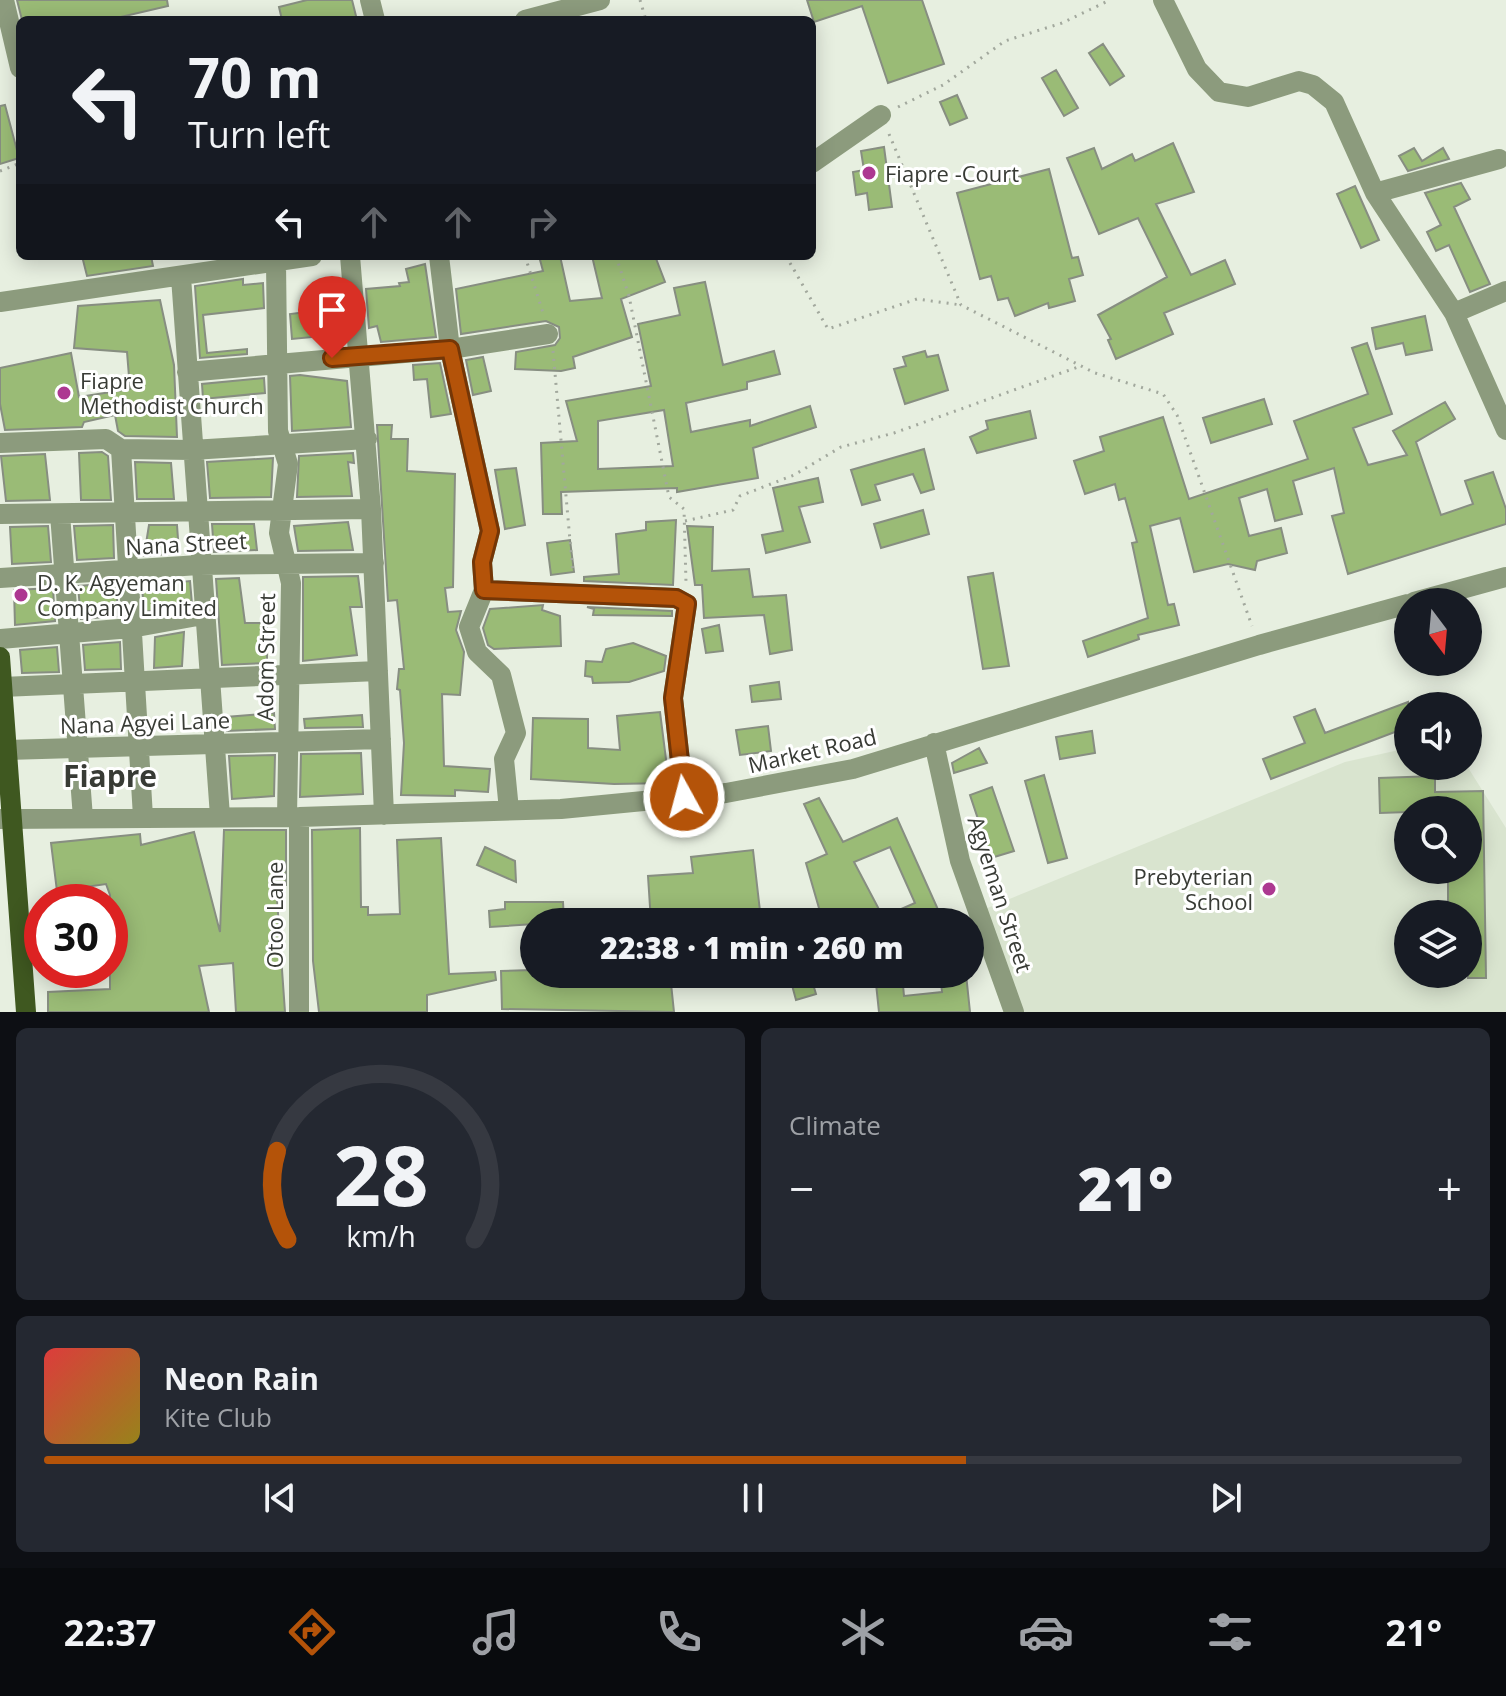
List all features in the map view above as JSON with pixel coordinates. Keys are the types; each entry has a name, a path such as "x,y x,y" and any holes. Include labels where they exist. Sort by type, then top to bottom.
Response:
{"main road":[{"path":"0,657 7,750 7,819 26,1012"}],"street":[{"path":"4,0 16,51"},
{"path":"540,16 600,0"},
{"path":"1163,0 1197,69 1219,92 1248,97 1299,81 1313,85 1334,102 1375,193 1454,313 1506,430"},
{"path":"816,160 881,115"},
{"path":"1375,193 1499,159"},
{"path":"0,302 288,260"},
{"path":"350,260 367,439 384,815"},
{"path":"439,260 450,349 490,531 482,562 484,590 469,627 477,652 501,675 516,733 504,759 509,810"},
{"name":"Adom Street","path":"276,262 278,431 288,464 279,533 291,583 288,741 293,817"},
{"path":"181,277 199,565 220,816"},
{"path":"1454,313 1506,291"},
{"path":"187,372 450,349 548,334"},
{"path":"0,443 106,439 121,449 192,450 367,439"},
{"path":"121,449 143,817"},
{"path":"0,514 371,509"},
{"path":"60,514 83,818"},
{"name":"Nana Street","path":"0,578 199,565 374,563"},
{"path":"1466,588 1506,577"},
{"path":"484,590 676,598 687,604 673,698 684,797"},
{"name":"Market Road","path":"7,819 384,815 509,810 726,793 853,769 1259,645 1394,608"},
{"path":"0,639 134,628 203,615"},
{"path":"2,687 378,671"},
{"name":"Nana Agyei Lane","path":"7,750 381,739"},
{"name":"Agyeman Street","path":"934,743 960,861 1014,1012"},
{"name":"Otoo Lane","path":"293,817 299,1012"}],"path":[{"path":"961,305 881,115 943,85 1005,41 1062,23 1110,0"},
{"path":"527,260 537,285 556,359 575,594"},
{"path":"617,260 629,296 669,497 684,509 687,604"},
{"path":"788,260 828,329 917,299 961,305 1080,366 1163,394 1177,415 1259,645"},
{"path":"685,521 733,510 740,496 794,475 841,447 894,433 1080,366"}],"shaded area":[{"name":"Prebyterian School","path":"1394,751 1394,780 1476,780 1506,828 1506,1012 1023,1012 985,909 1345,762"}],"building":[{"path":"17,0 167,0 168,6 125,16 21,16"},
{"path":"307,0 352,0 356,16 281,16 279,7"},
{"path":"807,0 922,0 944,64 888,83 862,6 816,21 816,16 812,16"},
{"path":"1103,44 1124,76 1110,85 1089,53"},
{"path":"1056,70 1078,108 1064,116 1042,78"},
{"path":"957,95 967,118 950,125 940,102"},
{"path":"5,105 16,147 16,159 0,164 0,106"},
{"path":"1173,143 1194,192 1156,204 1191,275 1225,260 1235,284 1164,313 1173,334 1116,359 1108,340 1111,339 1098,315 1167,277 1138,218 1099,234 1067,158 1094,148 1102,169 1132,154 1135,161"},
{"path":"884,147 892,207 869,210 867,193 856,195 853,172 864,170 861,151"},
{"path":"1414,148 1422,161 1443,148 1449,159 1408,171 1399,156"},
{"path":"1049,169 1072,258 1078,257 1083,275 1069,279 1075,301 1049,308 1048,303 1015,316 1008,298 998,300 991,276 980,279 957,193"},
{"path":"1461,183 1470,199 1454,207 1490,284 1470,292 1449,245 1436,251 1427,232 1441,225 1425,193"},
{"path":"1355,186 1379,240 1361,248 1337,194"},
{"path":"83,260 152,260 153,266 87,276"},
{"path":"540,260 561,260 570,301 602,298 593,260 657,260 665,282 621,299 632,337 573,357 575,368 561,371 515,369 516,352 555,345 560,338 559,327 546,321 461,334 456,289 543,271"},
{"path":"425,264 436,337 381,342 377,326 369,328 366,289 400,286 399,283 409,282 406,269"},
{"path":"243,279 243,285 263,283 264,308 203,315 207,353 247,349 247,354 200,358 195,286"},
{"path":"705,282 723,365 774,351 780,374 747,382 747,389 686,403 691,432 750,420 750,426 810,406 816,427 753,448 758,478 677,492 677,488 561,492 562,514 543,514 541,443 577,441 566,401 651,386 638,324 680,315 674,288","holes":["664,410 673,466 598,469 598,421"]},
{"path":"339,283 343,334 292,339 290,314 314,311 313,285"},
{"path":"160,300 174,365 177,437 125,436 118,431 115,415 84,422 82,427 5,430 0,404 0,368 71,353 79,397 130,389 127,352 74,348 78,306"},
{"path":"1425,316 1432,350 1406,355 1403,343 1376,349 1372,328"},
{"path":"1367,343 1392,414 1353,428 1368,465 1407,455 1393,431 1445,402 1455,419 1416,442 1441,515 1473,504 1465,481 1493,472 1506,509 1506,524 1348,574 1332,516 1344,513 1334,468 1293,481 1302,514 1275,521 1267,489 1239,498 1249,536 1281,528 1287,553 1257,561 1255,570 1228,564 1194,572 1180,518 1150,526 1168,605 1174,604 1179,625 1138,635 1139,639 1088,657 1083,641 1148,618 1132,543 1137,542 1125,498 1119,500 1115,484 1085,494 1074,461 1104,451 1100,437 1163,417 1189,499 1308,459 1294,421 1368,394 1352,348"},
{"path":"925,351 927,357 938,355 948,390 905,404 894,369 906,366 903,357"},
{"path":"483,357 491,391 473,395 466,360"},
{"path":"440,363 451,414 431,417 427,379 414,380 413,365"},
{"path":"290,376 347,381 351,427 292,431"},
{"path":"264,378 265,393 203,399 202,384"},
{"path":"1264,399 1272,424 1211,443 1203,418"},
{"path":"1030,411 1036,438 977,453 970,437 988,429 986,421"},
{"path":"377,425 392,425 391,439 408,439 407,471 455,474 453,587 445,588 448,612 461,611 456,630 464,652 460,695 442,694 444,766 490,769 488,792 455,790 455,796 401,795 404,743 400,690 397,689 399,669 404,669 397,600 388,601"},
{"path":"924,449 934,489 921,493 913,474 875,485 880,500 862,505 851,470"},
{"path":"102,452 108,456 111,500 81,500 79,453"},
{"path":"353,453 354,463 348,462 352,496 297,497 299,456"},
{"path":"45,454 50,500 6,501 1,456"},
{"path":"273,458 271,497 210,498 207,462"},
{"path":"135,462 171,463 174,499 137,499"},
{"path":"516,468 525,525 505,529 495,470"},
{"path":"818,478 823,502 799,507 810,542 766,553 762,535 783,531 773,488"},
{"path":"923,510 929,534 881,548 874,524"},
{"path":"676,520 673,585 584,581 584,577 619,574 616,534 646,530 646,522"},
{"path":"348,522 353,550 298,551 294,526"},
{"path":"212,524 254,524 257,550 214,552"},
{"path":"113,525 114,558 77,560 74,526"},
{"path":"149,525 177,525 179,553 144,556"},
{"path":"48,526 51,562 12,564 10,527"},
{"path":"687,526 713,527 712,571 749,569 753,597 786,595 792,650 770,654 764,615 704,618 702,585 695,585"},
{"path":"570,540 574,572 551,575 547,543"},
{"path":"993,573 1009,666 983,669 968,577"},
{"path":"358,576 362,607 350,607 357,655 303,661 303,577"},
{"path":"239,578 245,623 267,623 267,663 222,665 216,579"},
{"path":"190,581 192,604 144,612 142,586"},
{"path":"116,583 118,616 81,619 78,586"},
{"path":"53,588 55,621 15,625 14,590"},
{"path":"543,605 542,610 560,616 561,646 494,649 488,645 483,628 490,609"},
{"path":"587,607 672,611 672,616 593,615 594,609"},
{"path":"719,625 723,651 706,653 702,629"},
{"path":"184,632 182,666 154,668 155,637"},
{"path":"120,642 121,669 85,670 83,645"},
{"path":"633,643 666,656 664,671 629,682 593,683 592,677 585,676 586,661 602,662 606,649"},
{"path":"57,647 59,672 22,673 20,650"},
{"path":"779,682 781,699 752,702 750,686"},
{"path":"1394,707 1394,732 1271,779 1263,759 1305,743 1294,717 1315,709 1325,733"},
{"path":"660,712 669,783 614,784 531,779 533,718 588,719 588,748 620,750 617,716"},
{"path":"274,713 275,729 227,731 226,717"},
{"path":"362,715 363,727 305,728 304,719"},
{"path":"768,726 771,751 740,755 736,730"},
{"path":"1092,731 1095,753 1060,759 1056,737"},
{"path":"979,748 987,763 954,773 952,763"},
{"path":"361,753 363,794 300,797 301,754"},
{"path":"275,755 274,796 232,799 229,756"},
{"path":"1044,775 1067,858 1048,863 1025,781"},
{"path":"1379,778 1435,780 1435,792 1483,791 1486,978 1482,978 1482,900 1448,900 1448,884 1482,884 1482,796 1394,796 1394,813 1380,813"},
{"path":"992,787 1014,851 991,858 970,795"},
{"path":"819,798 843,842 897,818 937,908 904,908 915,903 890,847 854,862 878,908 819,908 806,863 827,854 804,804"},
{"path":"360,828 361,907 368,907 368,915 400,914 397,840 441,838 449,974 495,972 496,980 427,995 427,1012 319,1012 313,961 312,830"},
{"path":"224,830 286,830 286,885 276,885 285,1012 236,1012 233,963 199,966 209,1012 48,1012 48,992 128,988 128,884 56,884 51,843 140,834 141,845 194,832 220,932"},
{"path":"485,847 515,861 516,882 477,865"},
{"path":"753,850 760,908 650,908 648,876 693,873 691,857"},
{"path":"505,902 563,902 563,908 520,908 520,925 490,927 489,911 505,909"},
{"path":"520,970 520,988 671,988 674,1012 502,1009 501,971"},
{"path":"793,988 814,988 816,994 796,1000"},
{"path":"876,988 903,988 904,996 942,992 942,988 967,988 970,1012 879,1012"}],"place":[{"name":"Fiapre -Court","path":"869,173"},
{"name":"Fiapre Methodist Church","path":"64,393"},
{"name":"D. K. Agyeman Company Limited","path":"21,595"},
{"name":"Prebyterian School","path":"1269,889"}],"district":[{"name":"Fiapre","path":"110,775"}],"route":[{"path":"332,358 450,349 490,531 482,562 484,590 676,598 687,604 673,698 684,797"}]}
